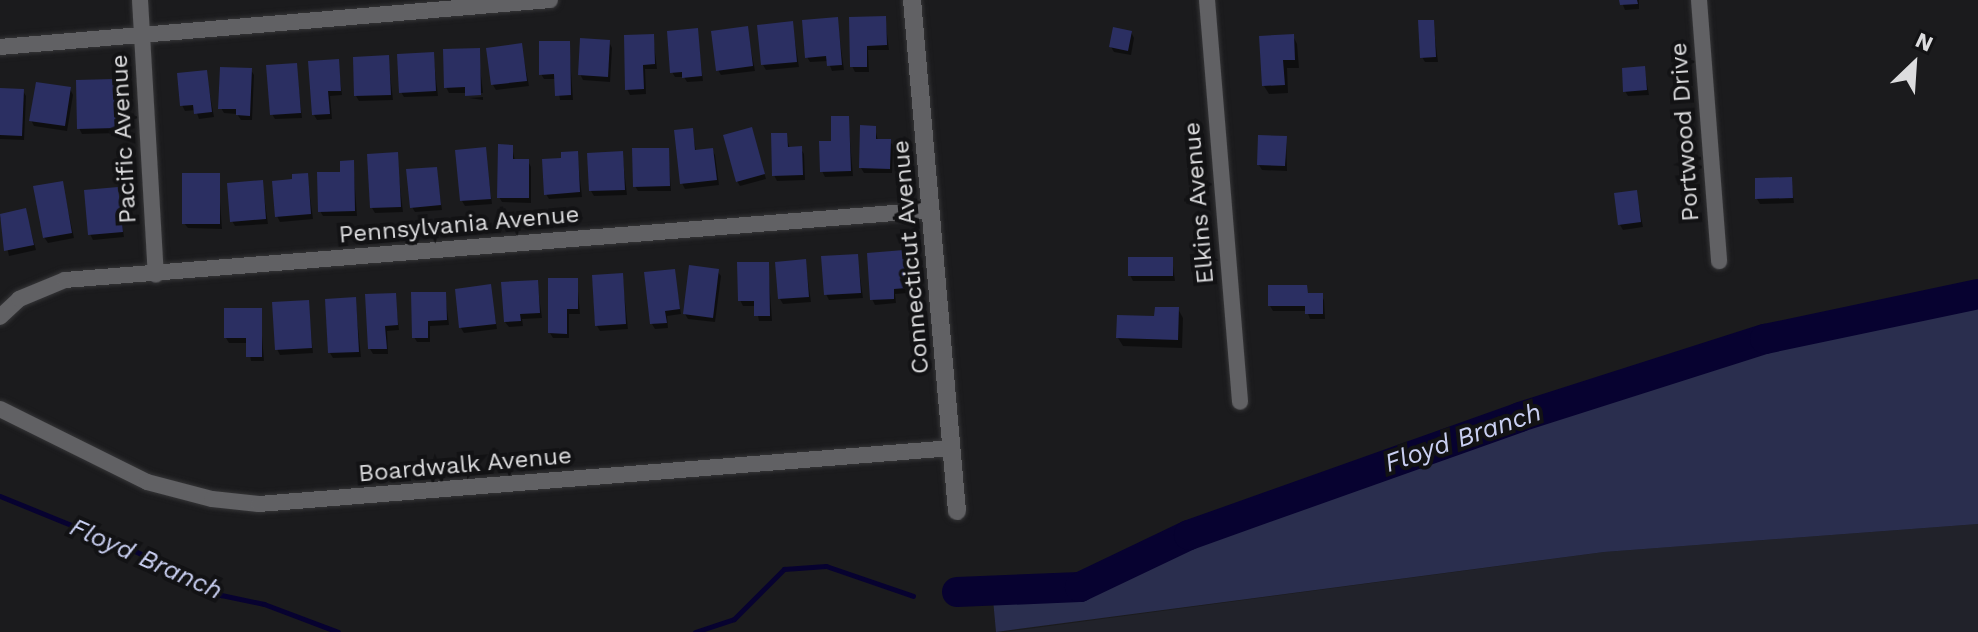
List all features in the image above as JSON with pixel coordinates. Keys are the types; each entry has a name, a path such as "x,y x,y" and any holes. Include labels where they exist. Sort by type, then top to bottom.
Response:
{"street":[{"name":"Pacific Avenue","path":"140,0 156,275"},
{"path":"0,47 550,0"},
{"name":"Connecticut Avenue","path":"912,0 957,511"},
{"name":"Elkins Avenue","path":"1207,0 1240,402"},
{"name":"Portwood Drive","path":"1699,0 1719,261"},
{"name":"Pennsylvania Avenue","path":"0,317 19,299 65,280 931,210"},
{"name":"Boardwalk Avenue","path":"0,409 147,482 212,499 259,504 952,448"}],"shaded area":[{"path":"1978,290 1978,524 1604,552 996,632 992,588 1092,572 1198,526 1505,428 1768,332"},
{"path":"1978,524 1978,632 1005,632 1604,552"}],"building":[{"path":"1619,0 1637,0 1638,4 1620,5"},
{"path":"886,16 887,45 867,46 867,67 850,67 849,17"},
{"path":"838,17 842,65 827,66 826,56 805,58 802,20"},
{"path":"1418,20 1434,20 1436,57 1420,58"},
{"path":"793,21 797,62 761,65 757,25"},
{"path":"748,26 753,66 716,71 711,31"},
{"path":"1113,27 1132,31 1128,51 1109,47"},
{"path":"698,28 702,76 682,78 682,72 670,73 667,31"},
{"path":"654,34 655,64 643,65 644,89 625,90 624,35"},
{"path":"1294,34 1295,60 1283,60 1285,85 1262,86 1259,36"},
{"path":"580,38 610,40 608,77 578,75"},
{"path":"539,41 570,41 571,95 555,96 554,74 539,75"},
{"path":"522,43 527,81 491,85 486,48"},
{"path":"480,48 481,95 465,96 465,87 444,88 443,49"},
{"path":"434,52 436,91 399,93 397,54"},
{"path":"389,55 391,95 354,96 353,57"},
{"path":"339,59 341,91 328,91 330,114 312,115 308,61"},
{"path":"297,63 301,113 270,115 266,65"},
{"path":"1645,66 1647,90 1623,92 1622,68"},
{"path":"220,67 252,68 250,116 236,115 236,109 218,109"},
{"path":"207,70 212,112 194,114 193,105 180,106 177,73"},
{"path":"114,79 116,128 77,129 76,80"},
{"path":"36,82 71,87 65,126 29,121"},
{"path":"0,88 24,89 22,136 0,135"},
{"path":"831,116 849,116 851,171 820,172 819,141 831,141"},
{"path":"860,125 876,126 876,139 891,139 890,169 859,168"},
{"path":"752,127 765,174 736,182 723,135"},
{"path":"693,128 695,150 713,148 717,180 680,184 674,130"},
{"path":"771,133 787,133 788,147 802,146 803,175 772,176"},
{"path":"1258,135 1287,136 1285,166 1257,165"},
{"path":"498,144 513,145 513,159 529,159 529,198 497,198"},
{"path":"486,147 491,199 460,201 455,150"},
{"path":"632,148 669,148 670,186 633,187"},
{"path":"578,151 580,192 544,195 542,159 561,158 561,152"},
{"path":"623,151 625,190 589,191 587,153"},
{"path":"398,152 401,207 370,208 367,154"},
{"path":"354,160 355,211 318,212 317,172 340,172 340,161"},
{"path":"437,167 441,205 410,208 406,169"},
{"path":"182,173 220,173 220,224 182,224"},
{"path":"308,173 311,214 275,217 272,181 292,179 292,174"},
{"path":"1792,177 1793,198 1755,199 1755,178"},
{"path":"263,180 266,219 230,222 227,183"},
{"path":"63,181 72,233 43,238 33,186"},
{"path":"118,187 123,232 88,235 84,190"},
{"path":"1637,190 1641,222 1618,225 1614,193"},
{"path":"26,208 34,245 4,251 0,214"},
{"path":"904,250 906,288 894,289 894,299 870,300 867,253"},
{"path":"858,254 861,293 824,295 821,256"},
{"path":"1128,257 1173,257 1173,276 1128,276"},
{"path":"806,259 809,297 778,299 775,262"},
{"path":"737,262 769,262 770,316 754,316 754,301 738,301"},
{"path":"689,265 719,269 713,318 683,314"},
{"path":"675,269 680,309 665,311 667,323 650,324 644,272"},
{"path":"623,273 626,324 595,326 592,275"},
{"path":"548,278 578,278 578,309 567,309 567,334 548,333"},
{"path":"538,280 540,313 520,314 521,321 504,322 501,282"},
{"path":"491,284 496,324 459,328 455,289"},
{"path":"1268,285 1307,285 1308,293 1323,293 1323,314 1305,314 1305,306 1268,306"},
{"path":"411,292 446,292 447,320 428,321 428,338 412,338"},
{"path":"396,293 398,325 385,326 387,349 368,349 365,294"},
{"path":"356,297 359,352 328,353 325,299"},
{"path":"309,300 312,348 275,350 272,302"},
{"path":"1155,307 1179,307 1178,340 1116,338 1117,315 1154,316"},
{"path":"224,308 262,308 262,357 246,357 246,338 224,338"}],"waterway":[{"name":"Floyd Branch","path":"957,592 1080,587 1189,535 1520,417 1765,339 1978,294"},
{"name":"Floyd Branch","path":"0,496 135,551 221,595 264,604 338,632"},
{"name":"Floyd Branch","path":"695,632 734,619 784,569 826,566 913,596"}]}
